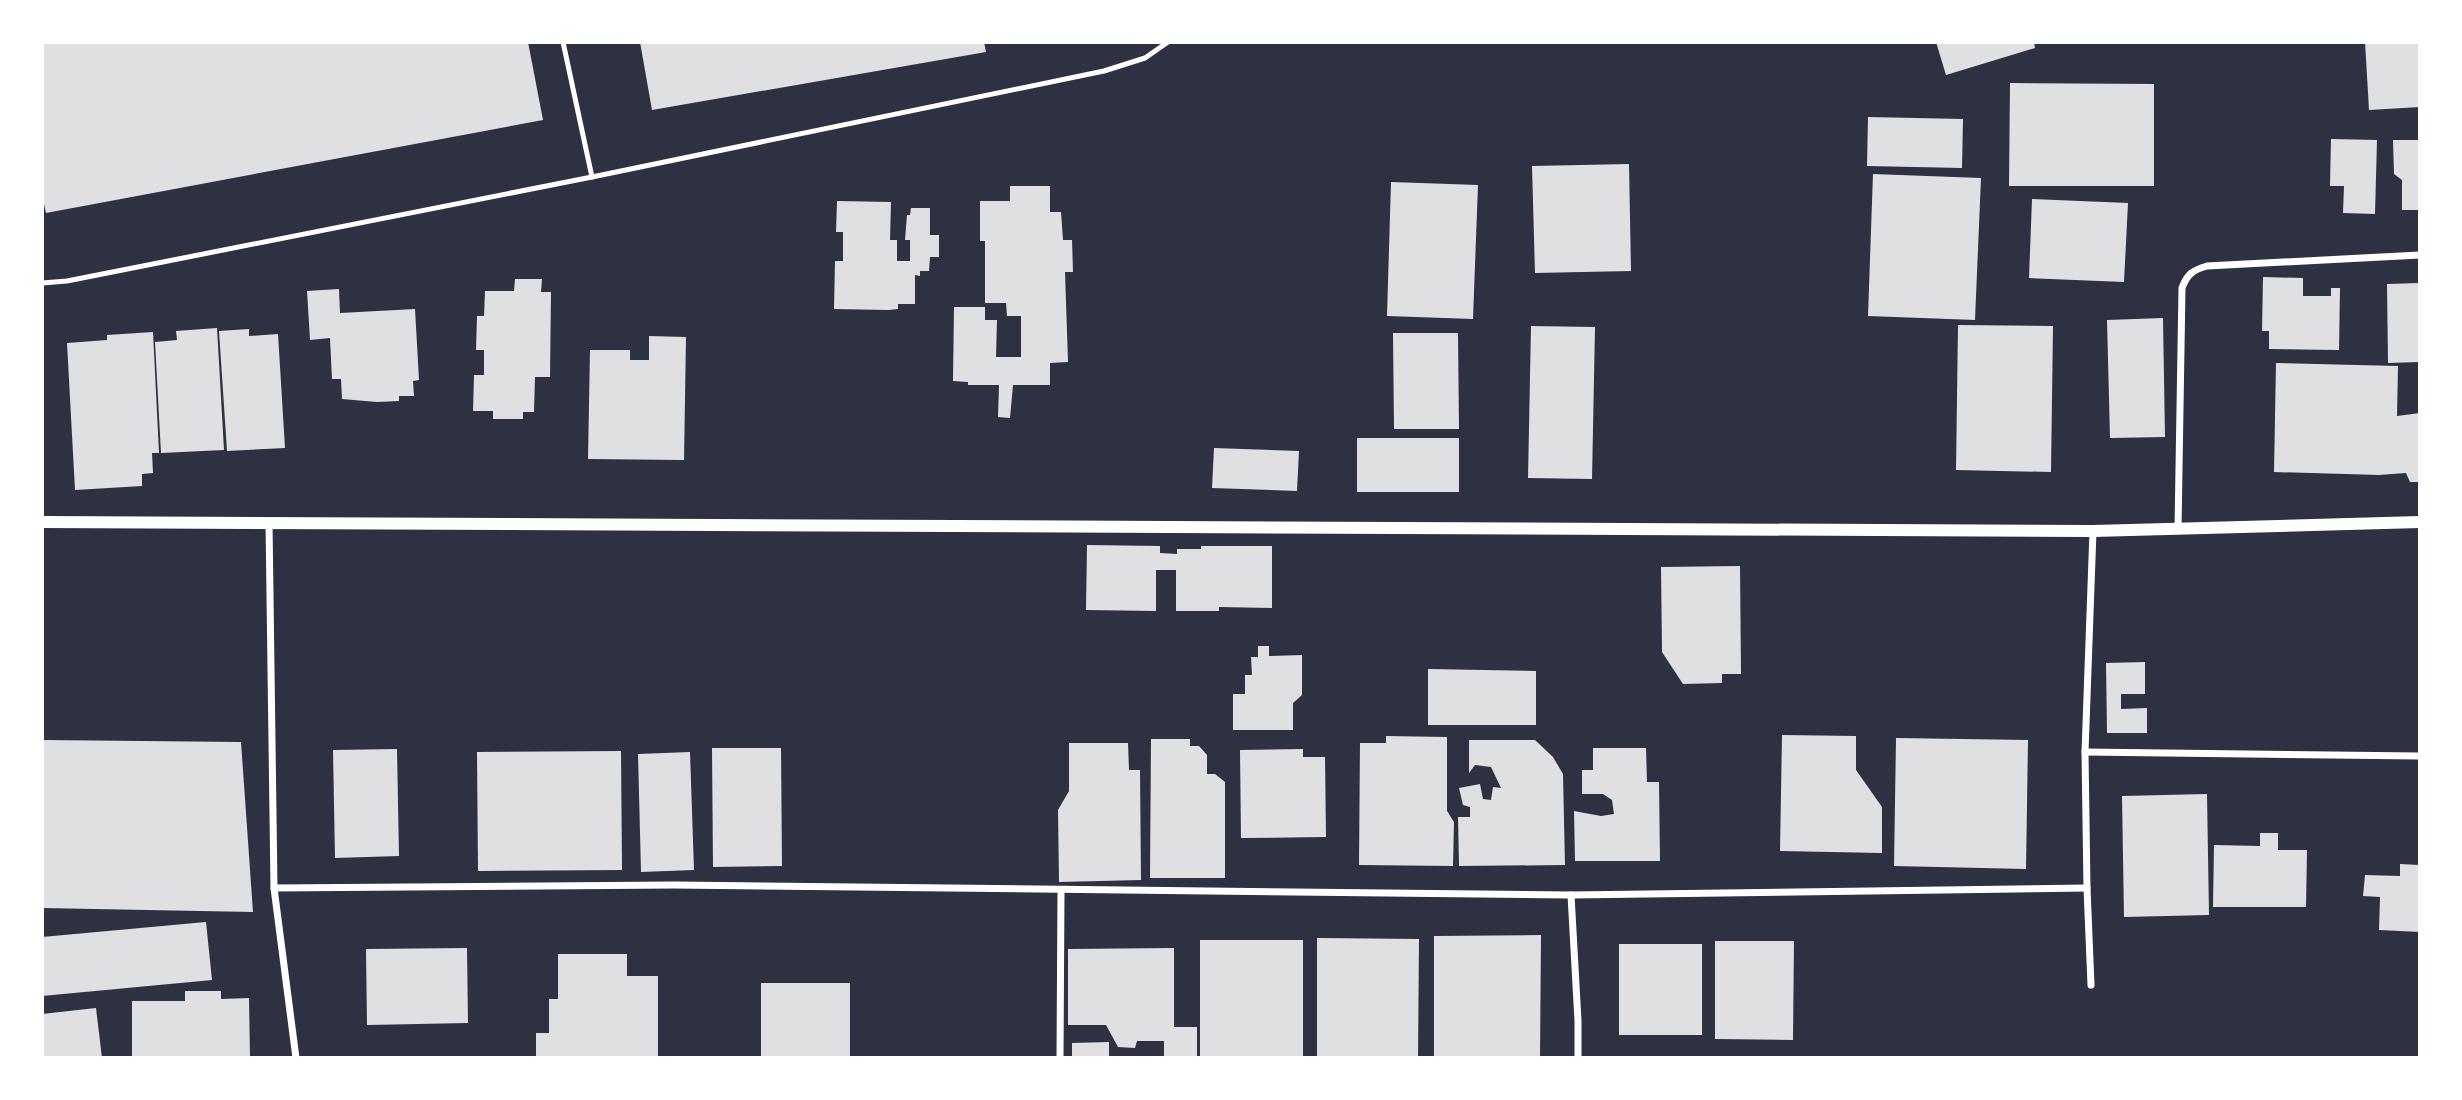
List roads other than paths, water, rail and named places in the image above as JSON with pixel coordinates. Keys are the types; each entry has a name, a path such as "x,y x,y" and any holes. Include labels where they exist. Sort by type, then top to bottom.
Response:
{"street":[{"path":"2178,529 2182,288 2186,276 2194,269 2207,265 2420,255"},
{"path":"269,521 274,888 296,1058"},
{"path":"42,522 2093,531 2420,522"},
{"path":"2091,985 2085,752 2093,531"},
{"path":"2085,752 2420,756"},
{"path":"274,888 674,885 1571,895 2087,888"},
{"path":"1060,1058 1061,891"},
{"path":"1571,895 1578,1058"}],"lane":[{"path":"563,42 592,177"},
{"path":"42,283 67,281 592,177 1104,71 1145,58 1168,42"}]}
